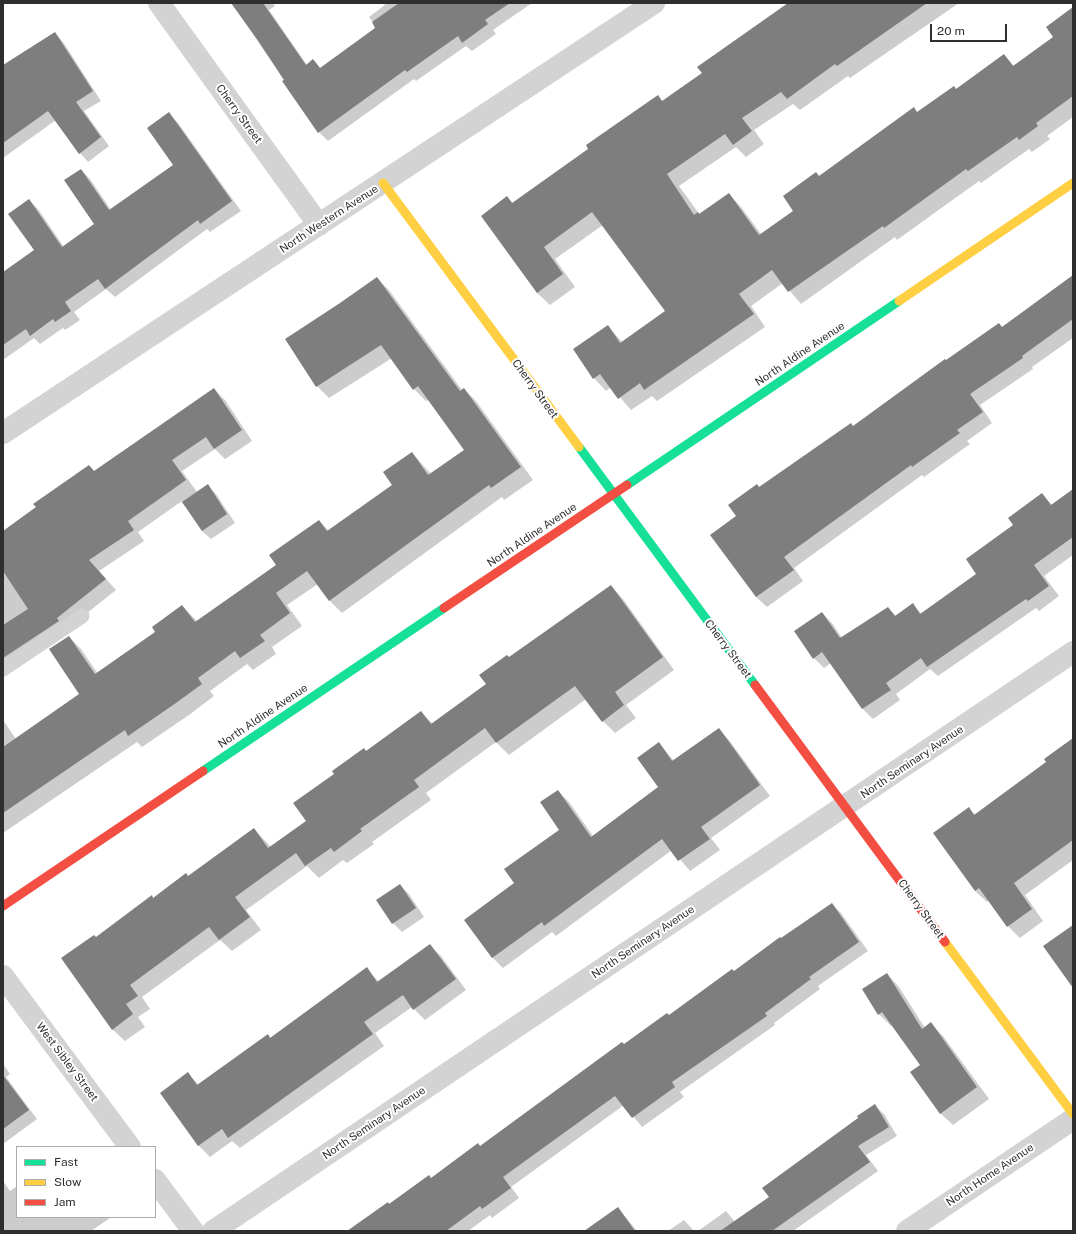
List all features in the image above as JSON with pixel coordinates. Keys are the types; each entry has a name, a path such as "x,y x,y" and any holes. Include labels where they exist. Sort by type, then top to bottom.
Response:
{"street":[{"name":"Cherry Street","path":"159,3 319,224"},
{"name":"North Western Avenue","path":"3,433 654,3"},
{"name":"Cherry Street","path":"383,183 1073,1114"},
{"name":"North Aldine Avenue","path":"3,906 1073,183"},
{"name":"North Seminary Avenue","path":"213,1231 846,807 1073,652"},
{"name":"West Sibley Street","path":"3,976 129,1146"},
{"name":"North Home Avenue","path":"907,1231 1073,1119"},
{"path":"156,1181 193,1231"}],"lane":[{"path":"3,669 82,616"}],"building":[{"path":"231,3 263,3 306,65 313,59 320,68 375,28 372,22 399,3 510,3 485,20 488,24 462,43 458,36 407,72 405,70 318,133 282,81 284,80 259,42"},
{"path":"788,3 927,3 837,66 835,64 787,99 781,92 742,118 752,131 733,145 725,134 667,174 694,215 698,212 699,214 729,193 759,235 793,211 783,196 816,172 819,176 914,107 917,112 954,86 956,89 1004,54 1013,66 1053,37 1046,27 1073,7 1073,96 1036,123 1038,126 1019,140 1017,137 968,171 966,169 884,228 883,226 788,292 772,270 739,294 754,314 644,390 640,383 618,399 600,374 593,379 573,349 608,325 620,343 665,311 592,212 544,247 563,274 537,293 481,216 507,196 512,203 588,149 586,145 658,95 662,101 702,73 697,67"},
{"path":"55,32 93,91 76,102 101,137 79,154 48,111 3,143 3,65"},
{"path":"169,112 232,201 200,224 198,220 105,289 98,279 65,302 71,311 55,322 53,319 30,336 26,329 3,345 3,272 34,250 8,214 29,199 62,247 94,224 64,180 81,169 109,210 173,165 147,128"},
{"path":"1073,275 1073,319 1022,356 1023,358 970,394 983,412 957,430 960,433 912,467 911,465 784,557 794,570 756,597 710,535 736,516 728,505 757,484 759,487 851,423 853,426 945,359 946,360 999,323 1002,327"},
{"path":"377,277 460,391 464,388 521,467 491,488 489,485 329,601 307,571 276,593 290,613 260,635 265,641 240,658 235,651 198,678 202,684 176,703 128,736 125,730 3,813 3,747 79,694 49,649 69,636 95,674 155,632 152,627 182,605 195,622 276,565 269,555 319,520 327,531 392,485 383,472 412,452 428,475 464,450 418,386 413,390 381,345 316,387 285,339"},
{"path":"214,388 242,430 214,449 206,437 172,460 186,480 128,521 134,530 89,560 106,579 57,618 59,621 3,658 3,625 28,609 3,571 3,531 36,507 33,504 89,465 94,471"},
{"path":"208,484 227,514 202,531 182,502"},
{"path":"1073,489 1073,537 1034,565 1049,586 1028,601 1026,599 927,667 921,658 886,683 891,690 862,709 822,652 813,659 794,631 822,612 840,638 888,607 895,616 913,603 920,614 976,574 966,559 1013,525 1008,518 1042,493 1051,505"},
{"path":"611,585 663,657 615,692 624,705 602,722 575,686 496,743 485,728 414,780 419,787 360,829 362,831 334,852 331,848 305,866 296,853 235,897 250,917 219,940 209,927 130,985 138,996 126,1004 133,1014 112,1030 61,958 94,935 96,937 152,895 153,898 186,873 188,876 254,828 268,848 306,821 293,803 334,774 332,771 364,748 366,751 421,711 431,724 486,684 479,675 507,655 509,657"},
{"path":"719,728 760,785 701,827 710,839 678,861 662,839 544,926 542,922 492,958 464,920 514,883 504,869 559,830 540,802 558,790 591,837 658,787 637,758 659,742 672,761"},
{"path":"1073,738 1073,840 1014,883 1032,909 1007,927 979,888 975,891 933,833 969,807 974,815 1046,762 1044,759"},
{"path":"400,884 416,908 392,924 376,900"},
{"path":"832,903 859,942 809,977 811,979 765,1013 767,1016 672,1082 675,1087 632,1118 615,1096 503,1177 511,1188 482,1209 480,1206 446,1231 347,1231 388,1202 389,1204 429,1175 431,1178 478,1143 480,1146 622,1042 624,1044 667,1013 669,1015 732,969 734,971 780,937 781,938"},
{"path":"1073,925 1073,988 1043,946"},
{"path":"430,944 456,979 413,1010 403,995 364,1022 373,1034 228,1138 222,1129 198,1146 160,1093 188,1072 197,1085 268,1034 270,1038 367,967 377,982"},
{"path":"887,973 922,1029 931,1022 977,1087 940,1114 910,1072 920,1065 882,1012 878,1015 862,989"},
{"path":"3,1075 29,1110 3,1129"},
{"path":"875,1104 889,1127 858,1146 870,1162 772,1231 720,1231 769,1197 762,1188"},
{"path":"618,1207 635,1231 584,1231"}],"traffic: fast":[{"path":"627,485 899,301"},
{"path":"579,447 755,685"},
{"path":"203,771 444,608"}],"traffic: slow":[{"path":"383,183 579,447"},
{"path":"899,301 1073,183"},
{"path":"945,942 1073,1114"}],"traffic: jam":[{"path":"444,608 627,485"},
{"path":"755,685 945,942"},
{"path":"3,906 203,771"}]}
